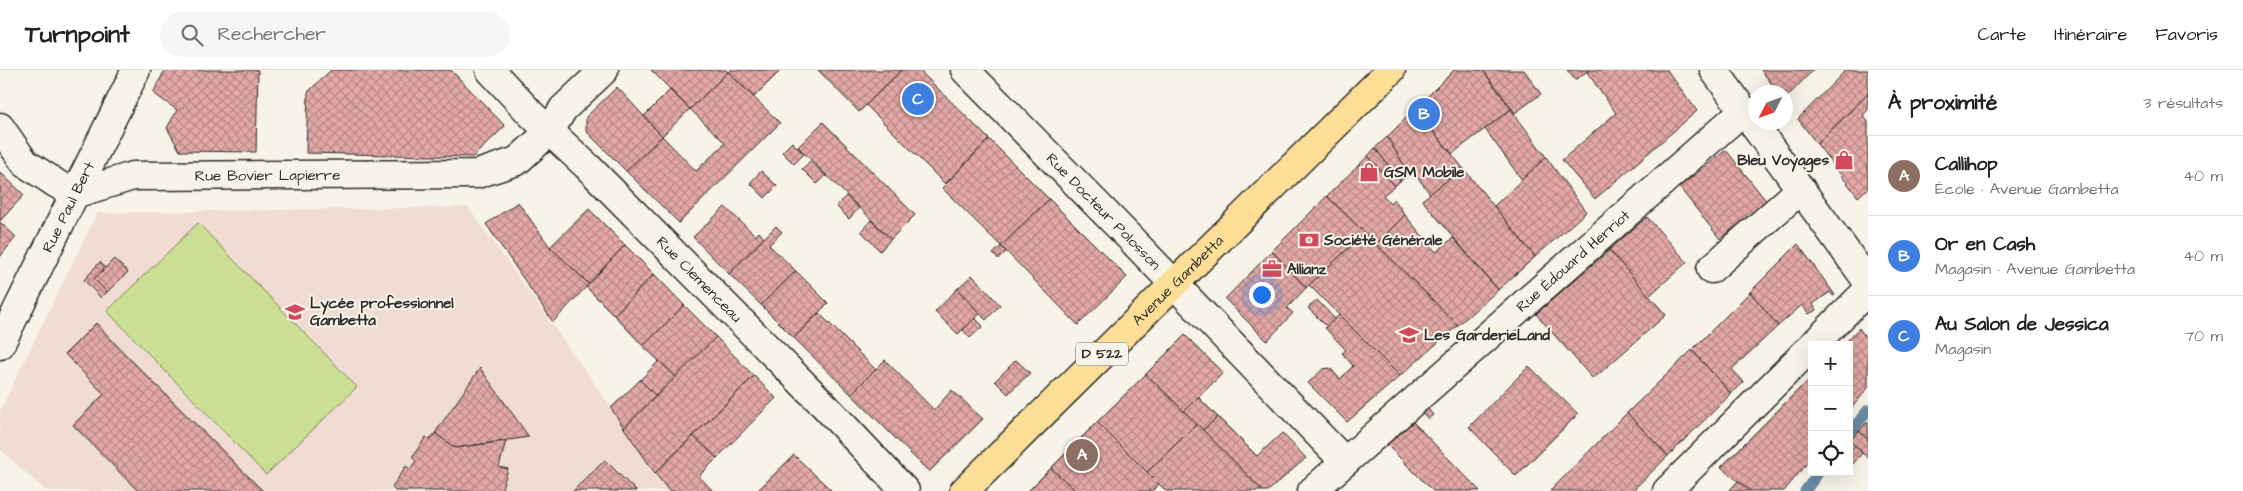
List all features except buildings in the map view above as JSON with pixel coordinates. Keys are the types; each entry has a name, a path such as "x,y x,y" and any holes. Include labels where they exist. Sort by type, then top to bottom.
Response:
{"main road":[{"name":"Avenue Gambetta","path":"964,491 1391,70"}],"street":[{"name":"Rue Paul Bert","path":"0,344 136,70"},
{"name":"Rue Clemenceau","path":"490,70 809,390 905,491"},
{"name":"Rue Bovier Lapierre","path":"74,194 133,176 477,174 517,161 550,131 563,109 604,70"},
{"name":"Rue Docteur Polosson","path":"965,70 1345,462"},
{"path":"1714,70 1868,282"},
{"name":"Rue Édouard Herriot","path":"1312,491 1744,110"},
{"path":"0,127 25,163 74,194"},
{"path":"1712,269 1801,189"},
{"path":"1816,341 1868,290"},
{"path":"1667,491 1808,349"}],"shaded area":[{"name":"Lycée professionnel Gambetta","path":"468,207 671,491 46,491 0,449 0,411 97,213"}],"green space":[{"path":"198,223 357,387 266,475 107,311"}],"waterway":[{"path":"1851,431 1868,410"},
{"path":"1805,491 1816,476"}],"place":[{"name":"Au Salon de Jessica","path":"918,99"},
{"name":"Or en Cash","path":"1424,114"},
{"name":"Bleu Voyages","path":"1844,160"},
{"name":"GSM Mobile","path":"1369,172"},
{"name":"Société Générale","path":"1309,240"},
{"name":"Allianz","path":"1272,269"},
{"name":"Lycée professionnel Gambetta","path":"295,312"},
{"name":"Les GarderieLand","path":"1409,335"},
{"name":"Callihop","path":"1082,455"}]}
